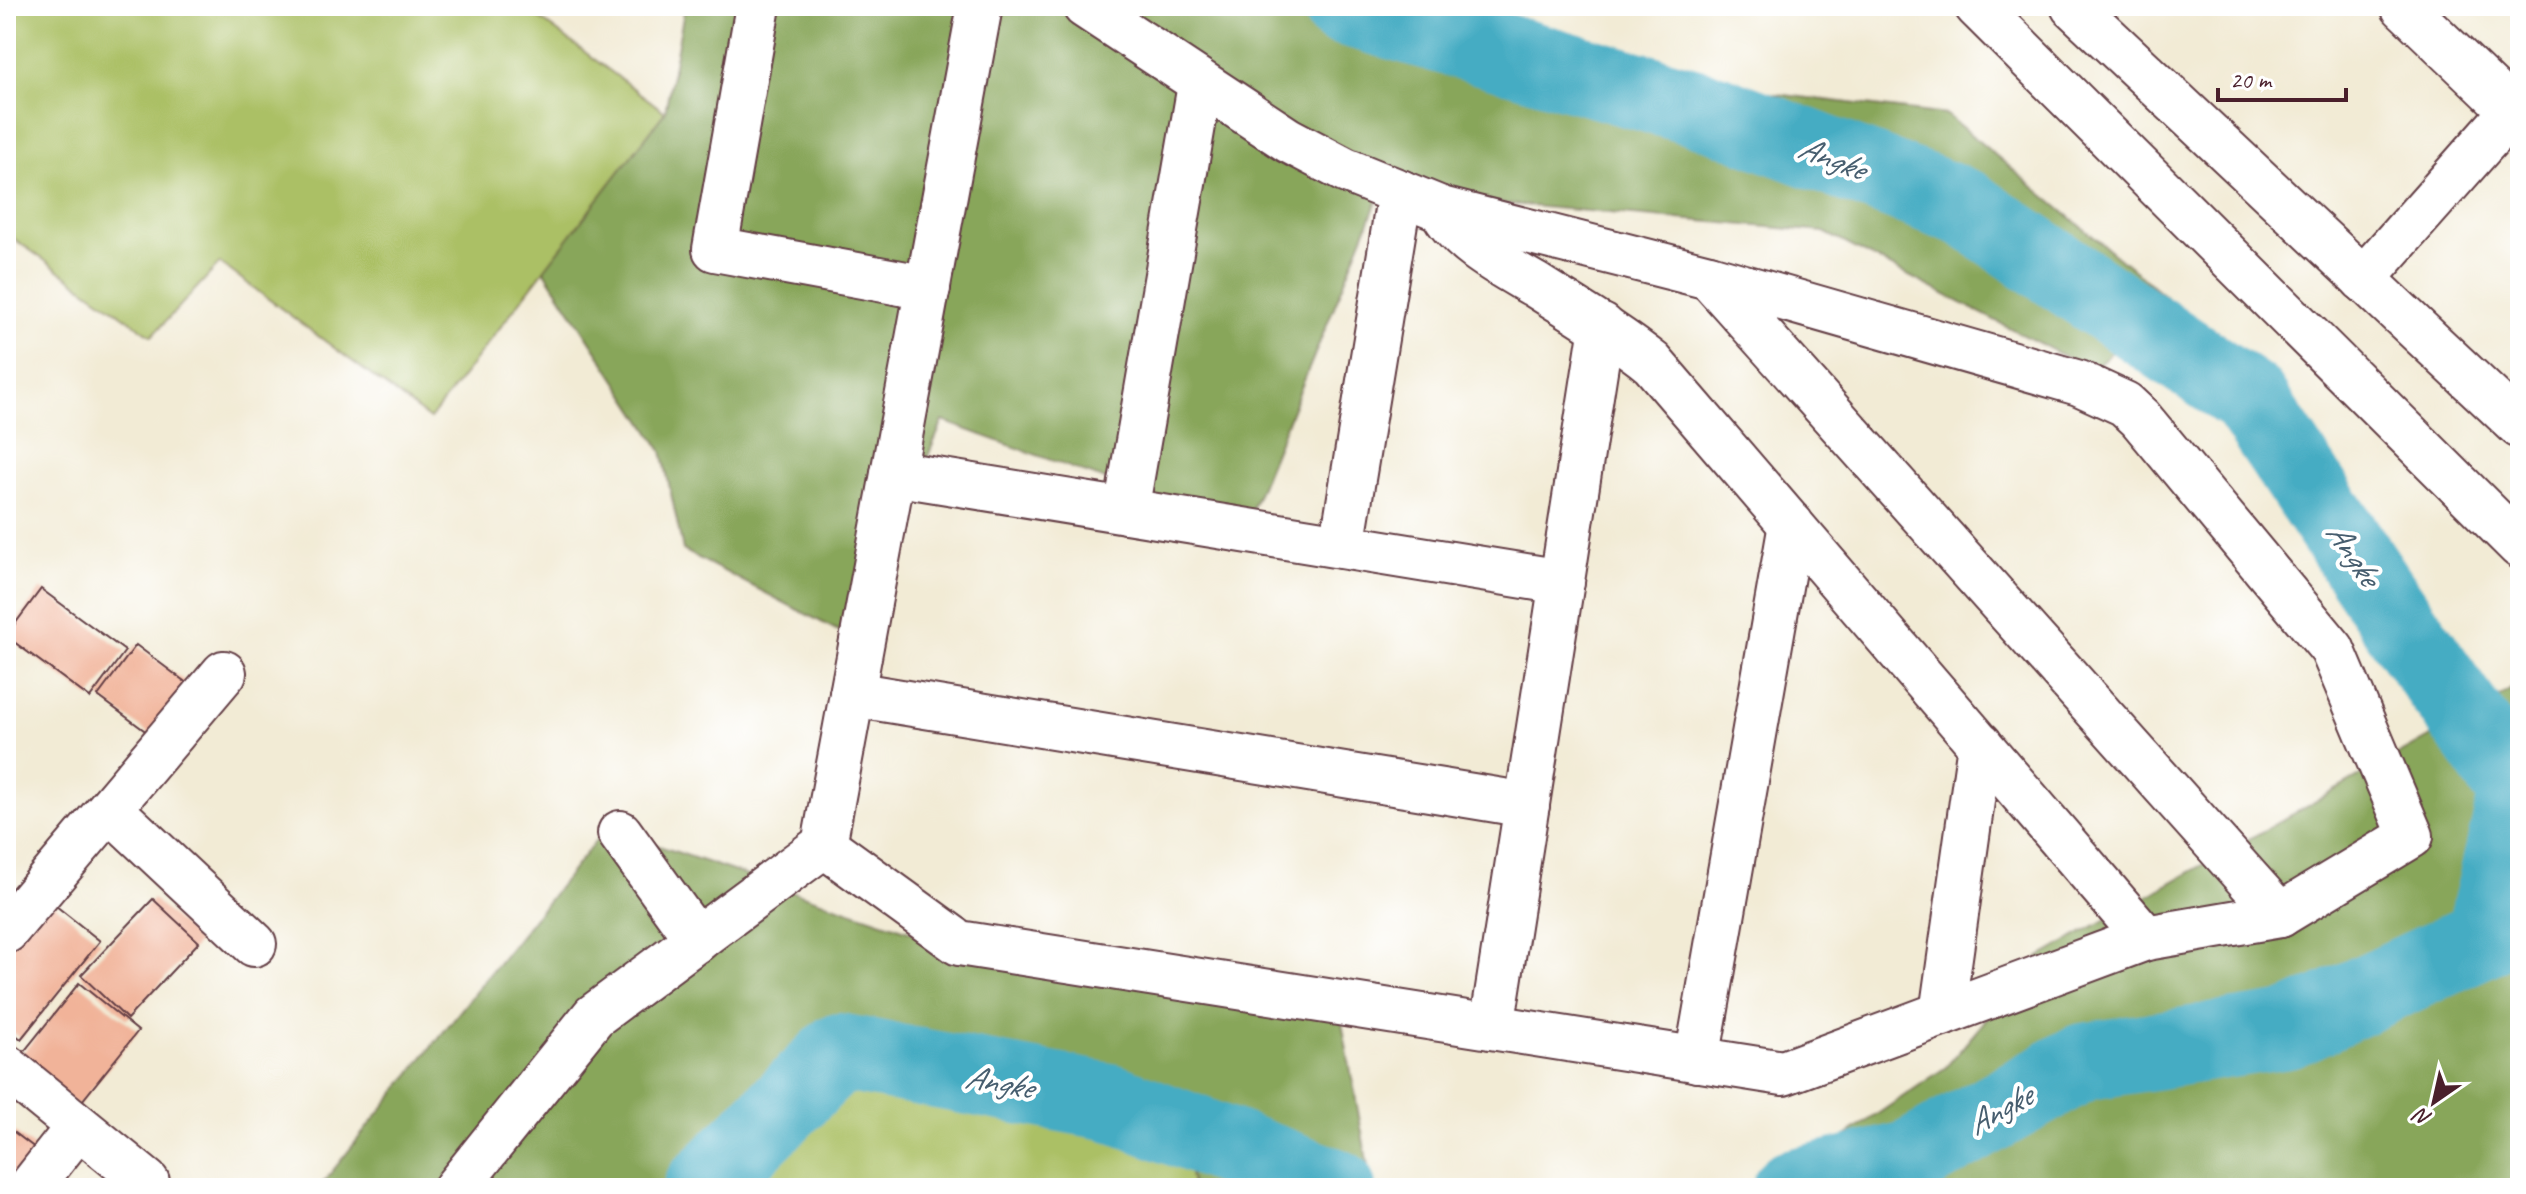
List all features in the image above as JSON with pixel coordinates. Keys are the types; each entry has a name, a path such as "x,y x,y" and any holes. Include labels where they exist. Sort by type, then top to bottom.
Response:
{"street":[{"path":"758,6 715,249 928,288"},
{"path":"456,1188 594,1016 824,845 980,6"},
{"path":"824,845 959,943 1783,1073 2146,938 2280,915 2411,836 2332,649 2140,418 2117,399 2079,383 1709,277 1441,209 1345,170 1288,140 1200,85 1085,6"},
{"path":"1977,6 2520,546"},
{"path":"2073,6 2520,426"},
{"path":"2363,279 2517,110 2403,6"},
{"path":"1126,511 1200,85"},
{"path":"1342,546 1400,192"},
{"path":"1441,209 1449,226 1495,260 1602,326 1652,363 2146,938"},
{"path":"1709,277 2280,915"},
{"path":"1492,1027 1602,326"},
{"path":"893,473 1562,582"},
{"path":"1697,1060 1791,524"},
{"path":"6,931 224,673"},
{"path":"852,694 1527,805"},
{"path":"1942,1014 1980,744"},
{"path":"110,809 254,944"},
{"path":"620,833 697,940"},
{"path":"6,1067 147,1182"},
{"path":"30,1188 78,1127"}],"green space":[{"path":"6,6 523,6 665,112 430,419 220,263 152,336 10,236 6,239"},
{"path":"685,6 1413,6 1498,60 1947,115 2171,301 2091,370 1824,232 1474,201 1390,170 1243,530 943,421 850,637 683,550 662,451 544,270 665,112"},
{"path":"2520,683 2520,1188 2041,1188 2034,1176 2015,1188 1770,1188 1946,1067 2038,958"},
{"path":"606,828 927,937 1339,1006 1372,1188 1192,1188 1186,1141 911,1059 783,1078 707,1188 319,1188"},
{"path":"911,1059 1186,1141 1192,1188 707,1188 783,1078"}],"building":[{"path":"41,589 125,651 90,698 6,636"},
{"path":"136,645 196,690 159,741 98,696"},
{"path":"41,894 100,941 21,1039 6,1027 6,938"},
{"path":"153,899 199,942 127,1019 81,975"},
{"path":"79,983 138,1031 78,1106 18,1059"},
{"path":"6,1126 44,1155 19,1188 6,1188"}],"waterway":[{"name":"Angke","path":"1341,6 1716,113 1966,208 2248,398 2395,617 2518,792 2484,938 2288,1030 2083,1062 1909,1160 1791,1188"},
{"name":"Angke","path":"702,1188 839,1052 1110,1102 1337,1188"}]}
